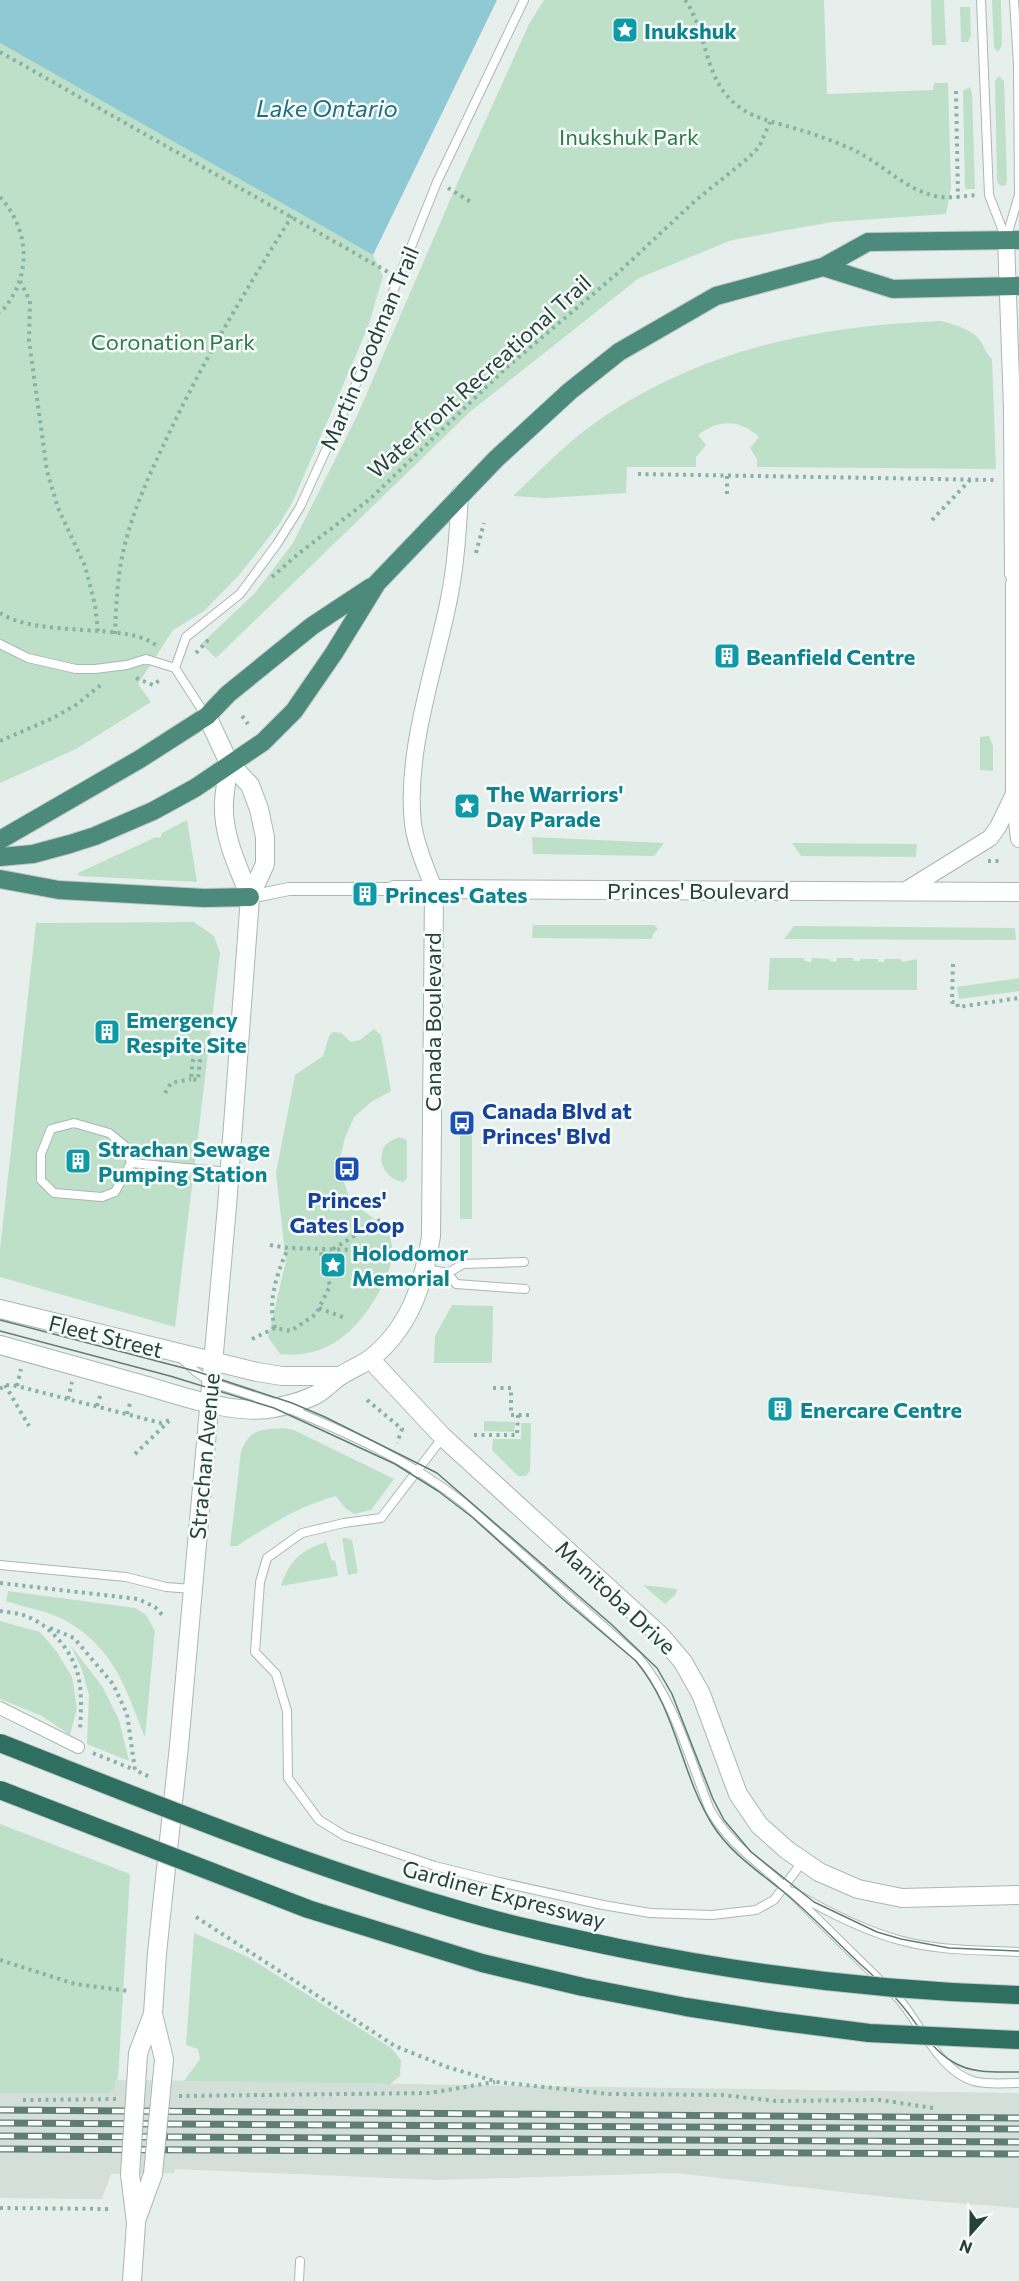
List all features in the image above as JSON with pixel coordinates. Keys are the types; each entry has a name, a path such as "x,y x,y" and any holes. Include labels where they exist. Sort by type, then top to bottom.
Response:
{"highway":[{"path":"0,857 33,854 95,836 153,811 195,788 263,742 294,711 334,653 377,583 460,494 552,406 619,352 716,297 823,267 868,242 1012,239"},
{"path":"823,267 893,289 1014,286"},
{"path":"0,840 149,753 207,716 228,694 312,626 377,583"},
{"path":"0,879 59,890 204,898 250,897"},
{"name":"Gardiner Expressway","path":"0,1743 321,1866 450,1908 545,1932 692,1963 783,1977 936,1993 1019,1995"},
{"path":"0,1790 308,1909 482,1963 583,1987 686,2007 776,2021 869,2033 1019,2040"}],"street":[{"path":"1012,239 1015,407 1013,480 1014,794 1019,839"},
{"name":"Canada Boulevard","path":"370,1359 394,1333 418,1293 426,1269 431,1236 434,889 413,826 412,784 417,741 457,557 460,494"},
{"name":"Strachan Avenue","path":"136,2223 153,2174 163,2070 164,2059 153,2014 157,1953 179,1746 230,1172 250,897 265,864 265,837 259,808 250,785 229,763 207,716"},
{"name":"Strachan Avenue","path":"229,763 224,803 225,824 230,848 250,897"},
{"path":"903,892 990,838 1014,794"},
{"path":"250,897 289,889 358,889"},
{"name":"Princes' Boulevard","path":"385,889 1019,892"},
{"name":"Fleet Street","path":"0,1309 212,1361"},
{"name":"Fleet Street","path":"0,1345 208,1402"},
{"path":"208,1402 261,1410 282,1406 318,1394 340,1376 370,1359"},
{"name":"Manitoba Drive","path":"370,1359 443,1437 661,1636 683,1662 701,1694 738,1794 759,1825 787,1850 819,1872 858,1889 902,1898 1019,1895"},
{"path":"212,1361 282,1376 340,1376"},
{"path":"0,1708 78,1747"},
{"name":"Strachan Avenue","path":"132,2281 136,2223 130,2174 138,2052 153,2014"}],"lane":[{"name":"Martin Goodman Trail","path":"175,668 186,637 240,594 277,544 300,507 357,381 437,182 525,0"},
{"path":"981,0 989,195 1012,239"},
{"path":"1012,239 1019,195 1018,64 1014,0"},
{"path":"0,644 28,658 76,669 127,665 146,659 175,668 207,716"},
{"path":"74,1123 109,1133 125,1146 131,1163 115,1192 102,1197 54,1193 41,1180 41,1154 51,1129 74,1123"},
{"path":"131,1163 230,1172"},
{"path":"426,1269 448,1273 463,1264 524,1262"},
{"path":"448,1273 456,1284 525,1289"},
{"path":"173,1352 210,1382 319,1421 418,1470 465,1504 638,1657 652,1674 668,1701 699,1784 719,1824 735,1844 785,1887 899,1999 914,2017 942,2060 952,2069 974,2081 1019,2083"},
{"path":"443,1437 381,1518 344,1523 302,1533 267,1558 260,1582 255,1652 276,1674 287,1711 288,1778 319,1820 345,1836 435,1866 603,1905 650,1913 712,1915 756,1910 774,1900 803,1861"},
{"path":"0,1565 126,1577 166,1587 192,1589"},
{"path":"785,1887 876,1933 900,1941 948,1949 1019,1952"},
{"path":"298,2281 300,2261"}],"path":[{"path":"685,0 694,13 712,67 729,99 745,111 770,122 799,129 853,150 916,189 936,196 973,195"},
{"path":"0,52 399,278"},
{"path":"956,91 958,197"},
{"name":"Waterfront Recreational Trail","path":"268,581 298,554 370,499 506,368 619,272 696,200 747,159 759,147 770,122"},
{"path":"437,182 471,202"},
{"path":"0,197 12,213 22,238 24,266 10,301 0,313"},
{"path":"115,634 117,582 122,554 149,476 180,409 223,327 292,216"},
{"path":"20,280 30,301 29,341 48,471 58,508 85,566 95,605 98,633"},
{"path":"638,474 1013,480"},
{"path":"727,476 727,494"},
{"path":"932,520 970,480"},
{"path":"0,613 19,621 72,631 147,639 175,668"},
{"path":"201,648 211,636"},
{"path":"127,677 140,679 153,685"},
{"path":"0,741 53,718 76,705 99,685 109,682"},
{"path":"242,716 248,724"},
{"path":"953,964 952,1002 957,1002 958,1007 1019,998"},
{"path":"191,1079 192,1049 215,1052"},
{"path":"165,1093 171,1083 198,1080 201,1050"},
{"path":"332,1249 383,1218"},
{"path":"270,1245 288,1248 397,1251"},
{"path":"275,1328 271,1314 272,1296 288,1248"},
{"path":"252,1339 275,1328 291,1331 316,1314 330,1286 320,1249"},
{"path":"319,1308 345,1318"},
{"path":"16,1386 23,1362"},
{"path":"68,1399 74,1377"},
{"path":"5,1385 29,1426"},
{"path":"0,1389 5,1385 16,1386 161,1423 170,1420 135,1454"},
{"path":"97,1406 102,1385"},
{"path":"493,1388 511,1388 511,1415 533,1415"},
{"path":"127,1414 133,1394"},
{"path":"367,1400 402,1429 397,1443"},
{"path":"474,1435 517,1435 518,1415"},
{"path":"0,1583 138,1599 155,1607 164,1617"},
{"path":"0,1611 24,1615 74,1638 114,1684 127,1714 135,1770"},
{"path":"47,1627 61,1641 79,1676 82,1700 78,1747 150,1777"},
{"path":"196,1917 395,2046 447,2067 498,2082 609,2094 722,2095 776,2101 881,2100 933,2108"},
{"path":"0,1960 75,1984 129,1991"},
{"path":"171,2097 244,2094 430,2093 498,2082"},
{"path":"23,2100 127,2098"},
{"path":"0,2208 110,2209"}],"shaded area":[{"path":"0,2078 1019,2093 1019,2208 895,2198 676,2173 437,2180 175,2169 174,2173 111,2174 102,2199 0,2198"}],"green space":[{"name":"Inukshuk Park","path":"544,0 824,0 827,94 933,90 934,83 948,83 951,188 946,214 832,222 732,240 639,278 471,411 216,658 201,644 255,593 293,543 357,416 457,184 529,24"},
{"path":"931,0 944,0 946,45 932,45"},
{"path":"992,0 1001,0 1002,45 998,52 994,48"},
{"path":"960,7 970,7 971,35 968,42 961,42"},
{"name":"Coronation Park","path":"0,43 373,255 383,276 368,327 293,501 280,523 240,574 204,611 173,630 138,684 151,702 76,749 0,783"},
{"path":"999,76 1004,81 1007,181 1006,185 1002,186 997,180 995,81"},
{"path":"970,87 975,189 965,189 963,91"},
{"path":"941,321 973,334 992,359 996,469 757,467 757,459 750,448 759,437 744,427 729,423 713,426 698,435 706,445 696,457 696,467 627,467 626,493 546,498 513,496 578,436 628,401 712,362 801,337 847,329"},
{"path":"989,736 993,746 993,771 980,770 980,737"},
{"path":"187,820 197,882 79,876 78,873 156,837 160,838 162,833"},
{"path":"532,837 664,843 654,856 533,854"},
{"path":"792,843 917,844 916,857 801,856"},
{"path":"194,922 214,936 220,953 175,1327 0,1277 0,1250 36,923"},
{"path":"533,925 654,925 658,929 652,939 532,938"},
{"path":"794,926 1015,928 1016,940 784,939"},
{"path":"770,958 804,958 805,961 811,962 812,958 829,959 836,962 837,958 853,958 854,961 878,959 878,962 884,962 885,959 901,959 902,962 917,959 917,990 768,990"},
{"path":"1019,978 1019,991 959,999 957,987"},
{"path":"374,1029 381,1035 391,1091 371,1102 354,1117 345,1138 338,1166 351,1202 388,1229 392,1242 390,1268 375,1299 347,1334 336,1342 310,1353 280,1354 268,1337 286,1261 276,1173 295,1075 323,1056 329,1036 333,1032 341,1033 351,1042 360,1040"},
{"path":"460,1112 472,1112 472,1219 460,1219"},
{"path":"399,1137 407,1142 407,1178 403,1182 388,1175 381,1160 384,1147"},
{"path":"452,1305 493,1306 492,1363 434,1363 435,1336"},
{"path":"484,1421 515,1422 514,1432 484,1431"},
{"path":"521,1423 531,1423 530,1471 526,1476 518,1476 492,1450 493,1439 521,1439"},
{"path":"283,1428 294,1430 394,1479 371,1510 354,1514 345,1508 336,1496 297,1511 237,1546 230,1546 241,1451 253,1434 263,1430"},
{"path":"342,1538 352,1540 358,1573 348,1575"},
{"path":"326,1542 332,1561 335,1560 338,1576 281,1586 288,1569 298,1557"},
{"path":"643,1585 677,1589 676,1594 665,1604"},
{"path":"8,1591 135,1608 146,1615 155,1631 145,1737 125,1687 108,1658 97,1645 84,1633 61,1618 6,1601"},
{"path":"0,1621 40,1632 57,1652 72,1677 77,1708 70,1735 42,1716 0,1699"},
{"path":"71,1646 102,1686 119,1720 129,1761 87,1744 89,1695 82,1670"},
{"path":"0,1824 130,1874 118,2079 115,2080 115,2086 110,2093 0,2093"},
{"path":"194,1933 248,1957 391,2048 401,2060 400,2076 390,2084 184,2081 200,2059 198,2049 186,2045"}],"water":[{"name":"Lake Ontario","path":"0,0 497,0 373,255 0,43"}],"tunnel":[{"path":"358,889 377,889"}],"tram line":[{"path":"0,1320 195,1371 292,1403 437,1473 611,1624 657,1668 672,1694 713,1799 724,1820 751,1852 814,1902 877,1932 949,1948 1019,1951"},
{"path":"0,1331 170,1376 274,1408 395,1464 438,1491 472,1517 636,1661 660,1699 701,1804 712,1824 729,1845 800,1906 884,1986 937,2050 953,2062 968,2069 1019,2072"}],"railway":[{"path":"0,2110 1019,2118"},
{"path":"0,2123 1019,2129"},
{"path":"0,2136 1019,2142"},
{"path":"0,2149 1019,2154"}],"place":[{"name":"Inukshuk","path":"625,30"},
{"name":"Beanfield Centre","path":"727,656"},
{"name":"The Warriors' Day Parade","path":"467,806"},
{"name":"Princes' Gates","path":"365,894"},
{"name":"Emergency Respite Site","path":"107,1032"},
{"name":"Canada Blvd at Princes' Blvd","path":"462,1123"},
{"name":"Strachan Sewage Pumping Station","path":"78,1161"},
{"name":"Princes' Gates Loop","path":"347,1169"},
{"name":"Holodomor Memorial","path":"333,1265"},
{"name":"Enercare Centre","path":"780,1409"}]}
